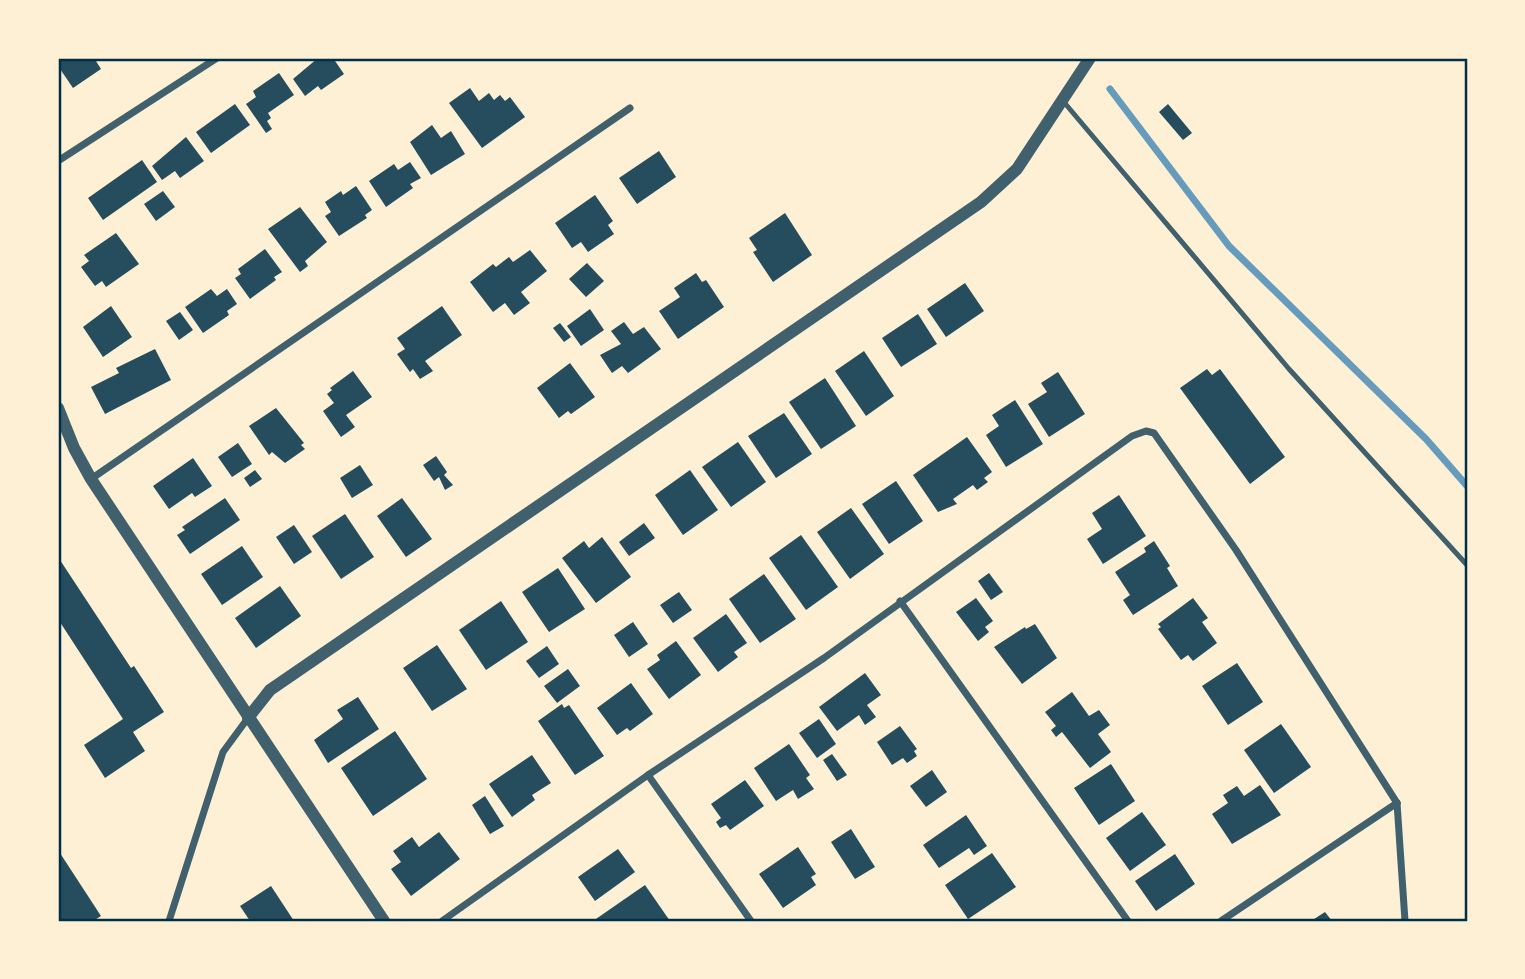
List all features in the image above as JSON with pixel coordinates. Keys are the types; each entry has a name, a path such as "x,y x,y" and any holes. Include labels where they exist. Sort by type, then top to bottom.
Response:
{"street":[{"path":"58,160 217,58"},
{"path":"169,921 223,752 270,690 981,202 1017,169 1090,58"},
{"path":"91,479 630,108"},
{"path":"58,408 74,448 91,479 384,921"},
{"path":"442,921 648,775 824,658 1132,436 1146,431 1154,433 1236,550 1397,803 1405,921"},
{"path":"900,601 1128,921"},
{"path":"648,775 751,921"},
{"path":"1221,921 1397,803"}],"lane":[{"path":"1063,101 1289,369 1467,565"}],"building":[{"path":"58,58 94,58 101,69 73,88 58,66"},
{"path":"318,58 333,58 344,74 321,90 318,86 305,96 293,79"},
{"path":"279,73 294,95 268,113 271,118 267,121 272,129 266,133 246,104 256,97 253,91"},
{"path":"470,88 479,101 489,93 494,100 500,95 505,101 510,97 525,117 482,148 449,103"},
{"path":"235,104 250,125 211,153 196,132"},
{"path":"1168,104 1192,133 1183,140 1159,112"},
{"path":"432,125 441,138 451,131 465,154 431,175 410,142"},
{"path":"186,137 204,161 180,178 175,171 162,180 152,166"},
{"path":"659,151 676,177 637,204 619,178"},
{"path":"142,160 157,182 103,220 88,198"},
{"path":"410,162 421,178 410,184 413,188 386,207 369,181 394,164 398,170"},
{"path":"356,186 372,210 365,215 367,218 339,236 325,216 331,212 325,202 341,191 343,195"},
{"path":"163,191 175,207 156,221 144,204"},
{"path":"595,195 613,221 608,225 614,234 588,252 581,242 572,248 555,223"},
{"path":"300,207 327,242 305,261 308,266 300,272 268,229"},
{"path":"785,213 812,255 773,282 753,252 757,250 749,238"},
{"path":"116,233 139,264 106,287 102,281 95,286 81,267 89,261 84,255"},
{"path":"265,249 282,272 274,277 276,280 250,299 235,278 241,274 238,269"},
{"path":"530,250 547,271 521,292 530,303 514,315 505,303 493,312 470,282 493,264 496,267 509,257 513,262"},
{"path":"587,263 604,281 586,297 569,279"},
{"path":"696,273 702,282 706,280 724,307 678,339 659,311 680,297 674,288"},
{"path":"965,283 984,311 946,337 927,309"},
{"path":"211,289 217,296 227,289 237,304 227,311 229,315 203,333 185,307"},
{"path":"111,306 132,337 103,357 83,327"},
{"path":"442,306 462,335 425,361 433,371 420,379 413,369 410,372 397,354 405,349 397,338"},
{"path":"590,309 604,330 581,346 567,326"},
{"path":"180,312 193,330 179,340 166,321"},
{"path":"918,314 937,344 901,367 882,338"},
{"path":"624,322 633,334 644,327 661,349 628,373 622,366 612,373 600,355 621,344 611,331"},
{"path":"560,323 571,337 564,342 553,328"},
{"path":"155,349 171,380 105,414 91,387 119,373 116,368"},
{"path":"864,351 894,396 866,416 835,371"},
{"path":"570,363 595,397 571,414 568,411 559,418 537,388"},
{"path":"1207,369 1212,375 1220,369 1285,457 1250,484 1180,388"},
{"path":"353,371 372,397 346,415 355,427 341,437 323,411 334,403 327,394 332,390 330,388"},
{"path":"1058,372 1085,414 1049,437 1028,404 1047,392 1041,383"},
{"path":"825,378 856,426 821,449 789,402"},
{"path":"1015,400 1043,444 1006,467 986,435 999,426 992,415"},
{"path":"276,408 304,443 301,445 305,449 285,463 272,452 269,455 249,426"},
{"path":"784,413 812,454 776,478 748,436"},
{"path":"967,437 992,472 984,478 988,482 977,490 973,485 953,499 957,504 938,512 913,475"},
{"path":"738,442 766,482 731,507 702,467"},
{"path":"238,443 252,464 232,477 218,457"},
{"path":"436,456 447,472 444,475 453,485 445,490 439,477 434,481 423,465"},
{"path":"193,458 212,486 195,497 192,493 169,509 153,486"},
{"path":"360,465 373,485 352,498 340,478"},
{"path":"255,470 262,479 250,487 244,478"},
{"path":"690,470 718,510 683,535 655,495"},
{"path":"896,481 923,521 889,544 862,504"},
{"path":"1119,495 1146,536 1103,564 1087,539 1102,529 1092,513"},
{"path":"225,498 240,520 190,554 177,535 185,530 182,527"},
{"path":"402,498 432,539 406,557 377,516"},
{"path":"851,508 884,554 850,579 817,532"},
{"path":"345,514 374,557 341,579 312,536"},
{"path":"644,523 655,538 629,556 619,542"},
{"path":"294,525 312,552 294,564 276,537"},
{"path":"801,535 838,587 806,610 769,558"},
{"path":"602,537 631,577 596,603 562,558 584,541 589,548"},
{"path":"1154,541 1170,566 1167,568 1178,586 1133,615 1123,600 1130,595 1115,572 1146,552 1144,548"},
{"path":"242,546 263,577 222,605 201,574"},
{"path":"58,557 131,668 134,666 164,712 133,732 145,751 105,778 84,745 123,719 58,619"},
{"path":"558,568 585,609 549,632 522,592"},
{"path":"989,573 1003,592 991,600 978,581"},
{"path":"764,574 796,619 760,643 729,599"},
{"path":"280,586 301,616 256,648 235,618"},
{"path":"679,592 692,610 673,623 660,605"},
{"path":"976,598 993,621 985,627 989,632 978,641 956,612"},
{"path":"1193,598 1208,618 1202,622 1217,643 1193,661 1188,655 1181,660 1158,629 1161,627 1158,624"},
{"path":"501,601 528,642 486,670 459,630"},
{"path":"726,614 747,643 734,652 738,657 718,672 693,638"},
{"path":"633,622 648,644 629,657 614,635"},
{"path":"1035,624 1057,658 1022,684 994,647 1025,627 1026,629"},
{"path":"676,641 701,675 669,699 647,669 660,660 657,655"},
{"path":"437,645 467,689 432,711 403,668"},
{"path":"547,646 559,664 539,678 526,661"},
{"path":"1237,663 1263,702 1228,725 1202,686"},
{"path":"568,669 580,686 557,703 544,686"},
{"path":"865,673 881,695 867,705 876,717 865,725 859,715 837,731 819,707"},
{"path":"631,683 653,714 630,731 627,728 617,735 597,708"},
{"path":"1072,692 1089,716 1099,710 1110,725 1098,734 1111,752 1090,768 1062,732 1056,737 1051,730 1056,726 1045,712"},
{"path":"358,697 379,729 328,763 314,740 343,719 337,710"},
{"path":"562,704 564,708 569,705 604,756 575,775 538,721"},
{"path":"819,719 836,744 817,758 799,733"},
{"path":"1281,724 1311,767 1274,793 1244,750"},
{"path":"900,726 917,749 914,751 917,756 907,763 903,758 892,765 877,742"},
{"path":"395,731 427,779 373,816 341,768"},
{"path":"789,744 810,775 806,778 814,789 798,799 793,790 776,801 754,768"},
{"path":"832,754 847,775 837,781 823,760"},
{"path":"532,755 551,783 532,795 535,800 512,817 489,784"},
{"path":"1111,764 1135,801 1099,825 1074,788"},
{"path":"932,770 947,792 926,807 910,786"},
{"path":"745,780 764,806 730,830 726,825 720,828 716,822 721,818 711,804"},
{"path":"1260,785 1281,815 1232,844 1212,814 1228,803 1223,795 1237,786 1244,796"},
{"path":"485,796 504,826 490,834 472,805"},
{"path":"1142,812 1166,845 1130,871 1106,838"},
{"path":"966,815 987,846 974,855 969,848 939,868 923,845"},
{"path":"851,829 875,867 855,879 831,842"},
{"path":"439,832 460,859 411,896 391,869 401,862 393,851 412,837 419,847"},
{"path":"798,847 816,874 811,877 816,885 783,908 759,874"},
{"path":"618,849 635,872 595,901 578,877"},
{"path":"58,850 101,916 93,921 58,921"},
{"path":"992,853 1016,887 968,919 945,885"},
{"path":"1175,854 1195,884 1156,911 1135,881"},
{"path":"645,885 670,921 593,921"},
{"path":"271,886 294,921 250,921 240,906"},
{"path":"1325,912 1332,921 1311,921"}],"waterway":[{"path":"1110,89 1229,246 1426,439 1467,486"}]}
